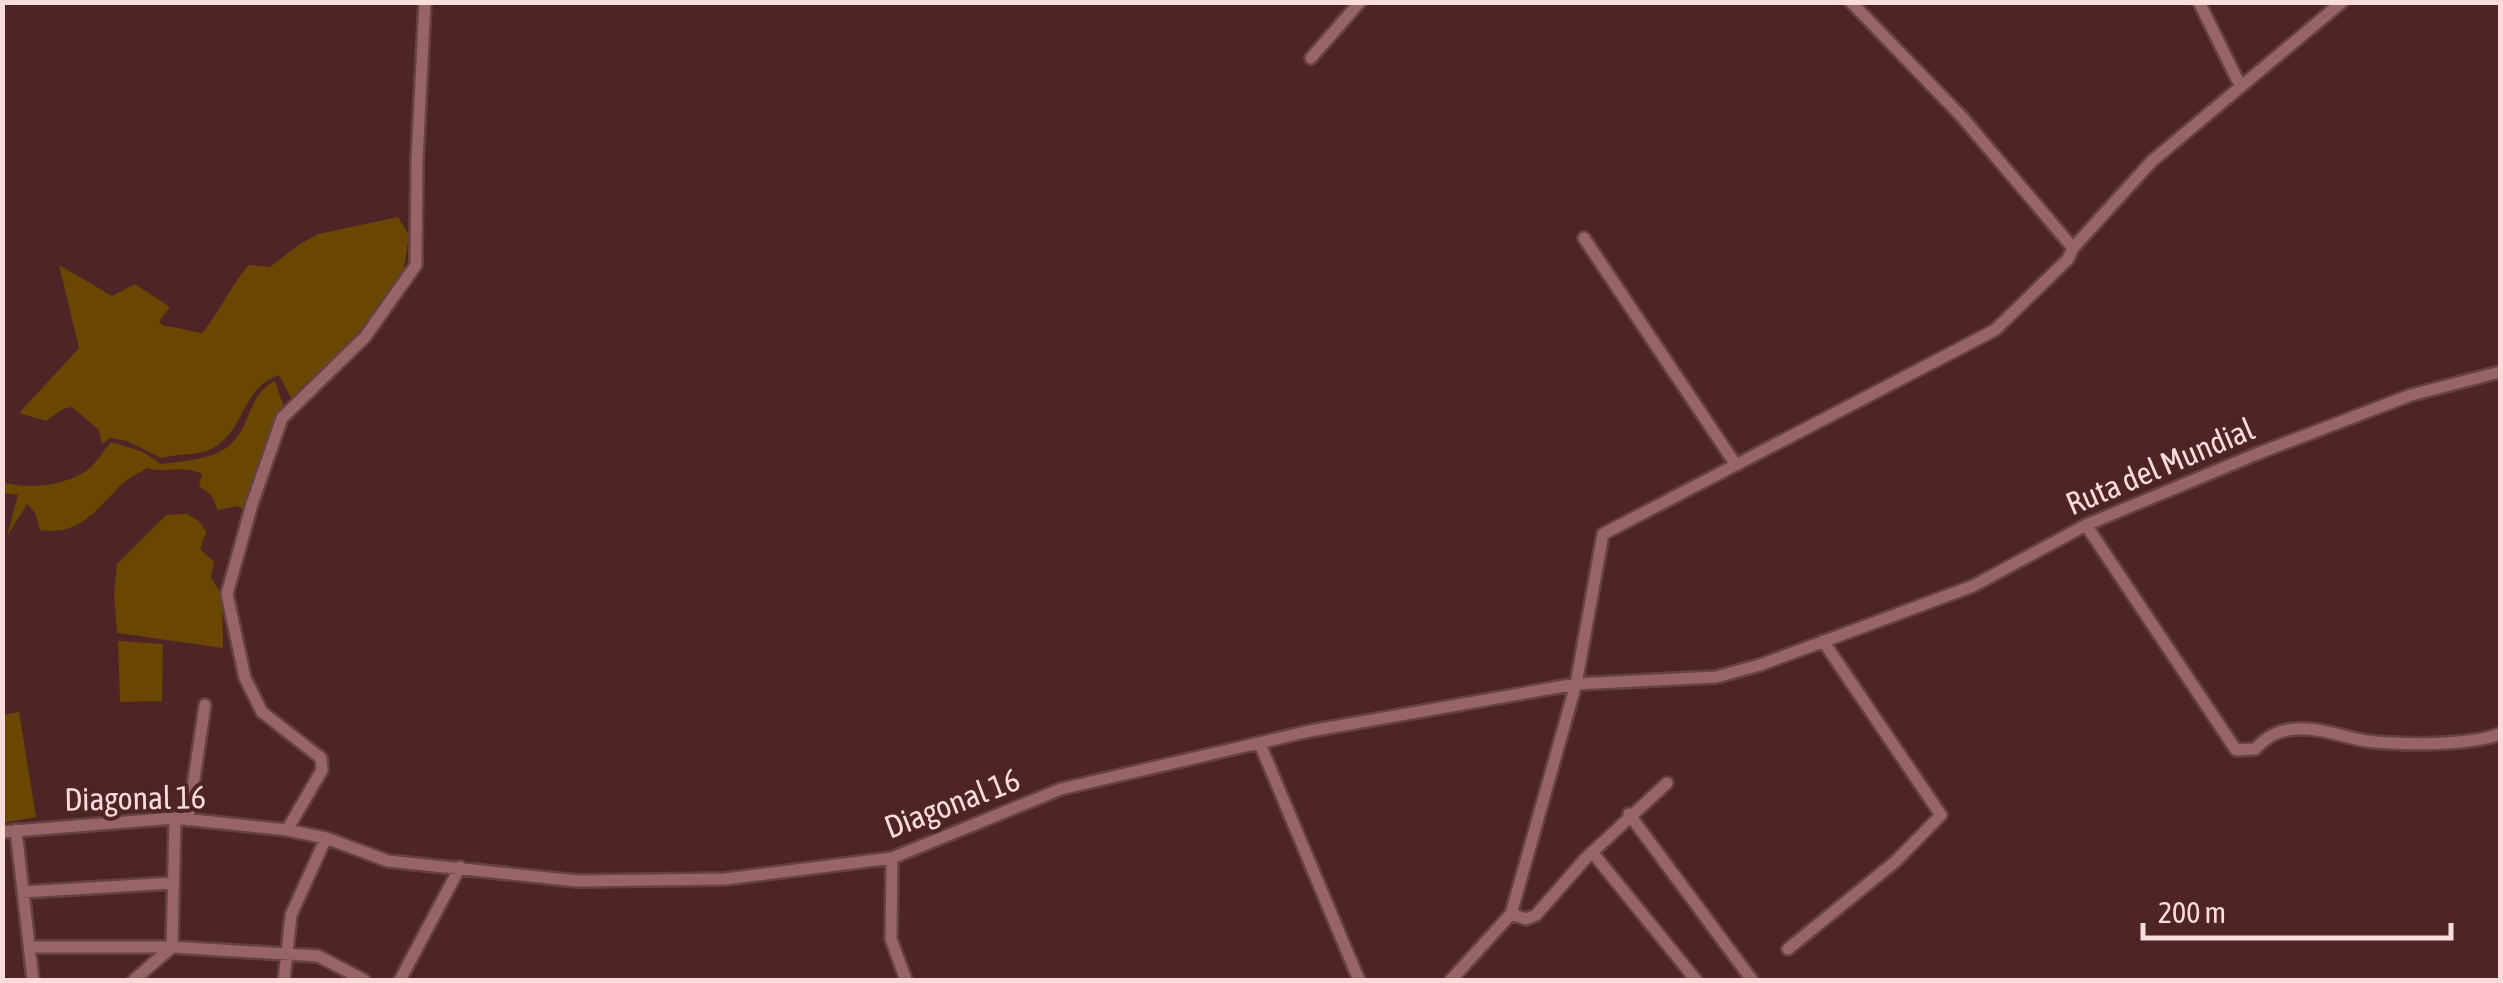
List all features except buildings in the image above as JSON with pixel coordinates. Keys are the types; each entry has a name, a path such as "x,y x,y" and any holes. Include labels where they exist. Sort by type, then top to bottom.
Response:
{"street":[{"path":"287,830 322,770 321,758 262,712 245,678 227,594 282,418 365,337 416,266 425,2"},
{"path":"1311,58 1360,2"},
{"path":"1851,2 1962,117 2073,248"},
{"path":"2199,2 2240,85"},
{"path":"1452,980 1511,914 1576,684 1603,534 1995,330 2068,259 2073,248 2152,161 2342,2"},
{"path":"1584,238 1736,465"},
{"name":"Ruta del Mundial","path":"1849,632 1973,586 2086,524 2412,395 2500,368"},
{"path":"2086,524 2236,750 2255,749 2270,734 2298,728 2370,741 2440,741 2500,734"},
{"name":"Diagonal 16","path":"9,831 182,819 287,830 326,838 388,860 577,880 725,879 892,858 1061,789 1310,732 1576,684 1716,677 1849,632"},
{"path":"1788,949 1896,861 1941,815 1823,642"},
{"path":"134,980 172,948 173,883 205,705"},
{"path":"1260,744 1359,980"},
{"path":"1511,914 1526,919 1536,915 1629,814 1666,783"},
{"path":"1629,814 1752,980"},
{"path":"9,831 23,892 34,980"},
{"path":"284,980 291,915 326,838"},
{"path":"1592,852 1696,980"},
{"path":"892,858 891,939 906,980"},
{"path":"400,980 460,867"},
{"path":"23,892 173,883"},
{"path":"30,947 172,948 318,956 364,980"}],"shaded area":[{"path":"398,217 409,235 404,269 368,322 292,400 279,375 266,382 249,400 230,433 209,450 161,458 127,441 110,438 102,444 99,430 72,407 46,421 19,413 79,348 59,265 112,296 135,284 170,307 159,321 162,325 202,333 249,265 270,267 318,234"},
{"path":"275,381 284,407 245,510 237,506 218,510 211,495 199,486 202,474 147,468 126,481 76,525 40,530 35,513 27,504 7,536 18,495 3,493 2,482 35,486 70,479 90,468 111,442 143,452 161,464 215,454 237,437 259,394"},
{"path":"187,514 199,521 206,532 200,549 214,562 211,577 222,596 223,648 117,633 117,564 166,515"},
{"path":"118,641 163,644 162,701 120,702"},
{"path":"19,712 36,817 3,823 3,715"}]}
